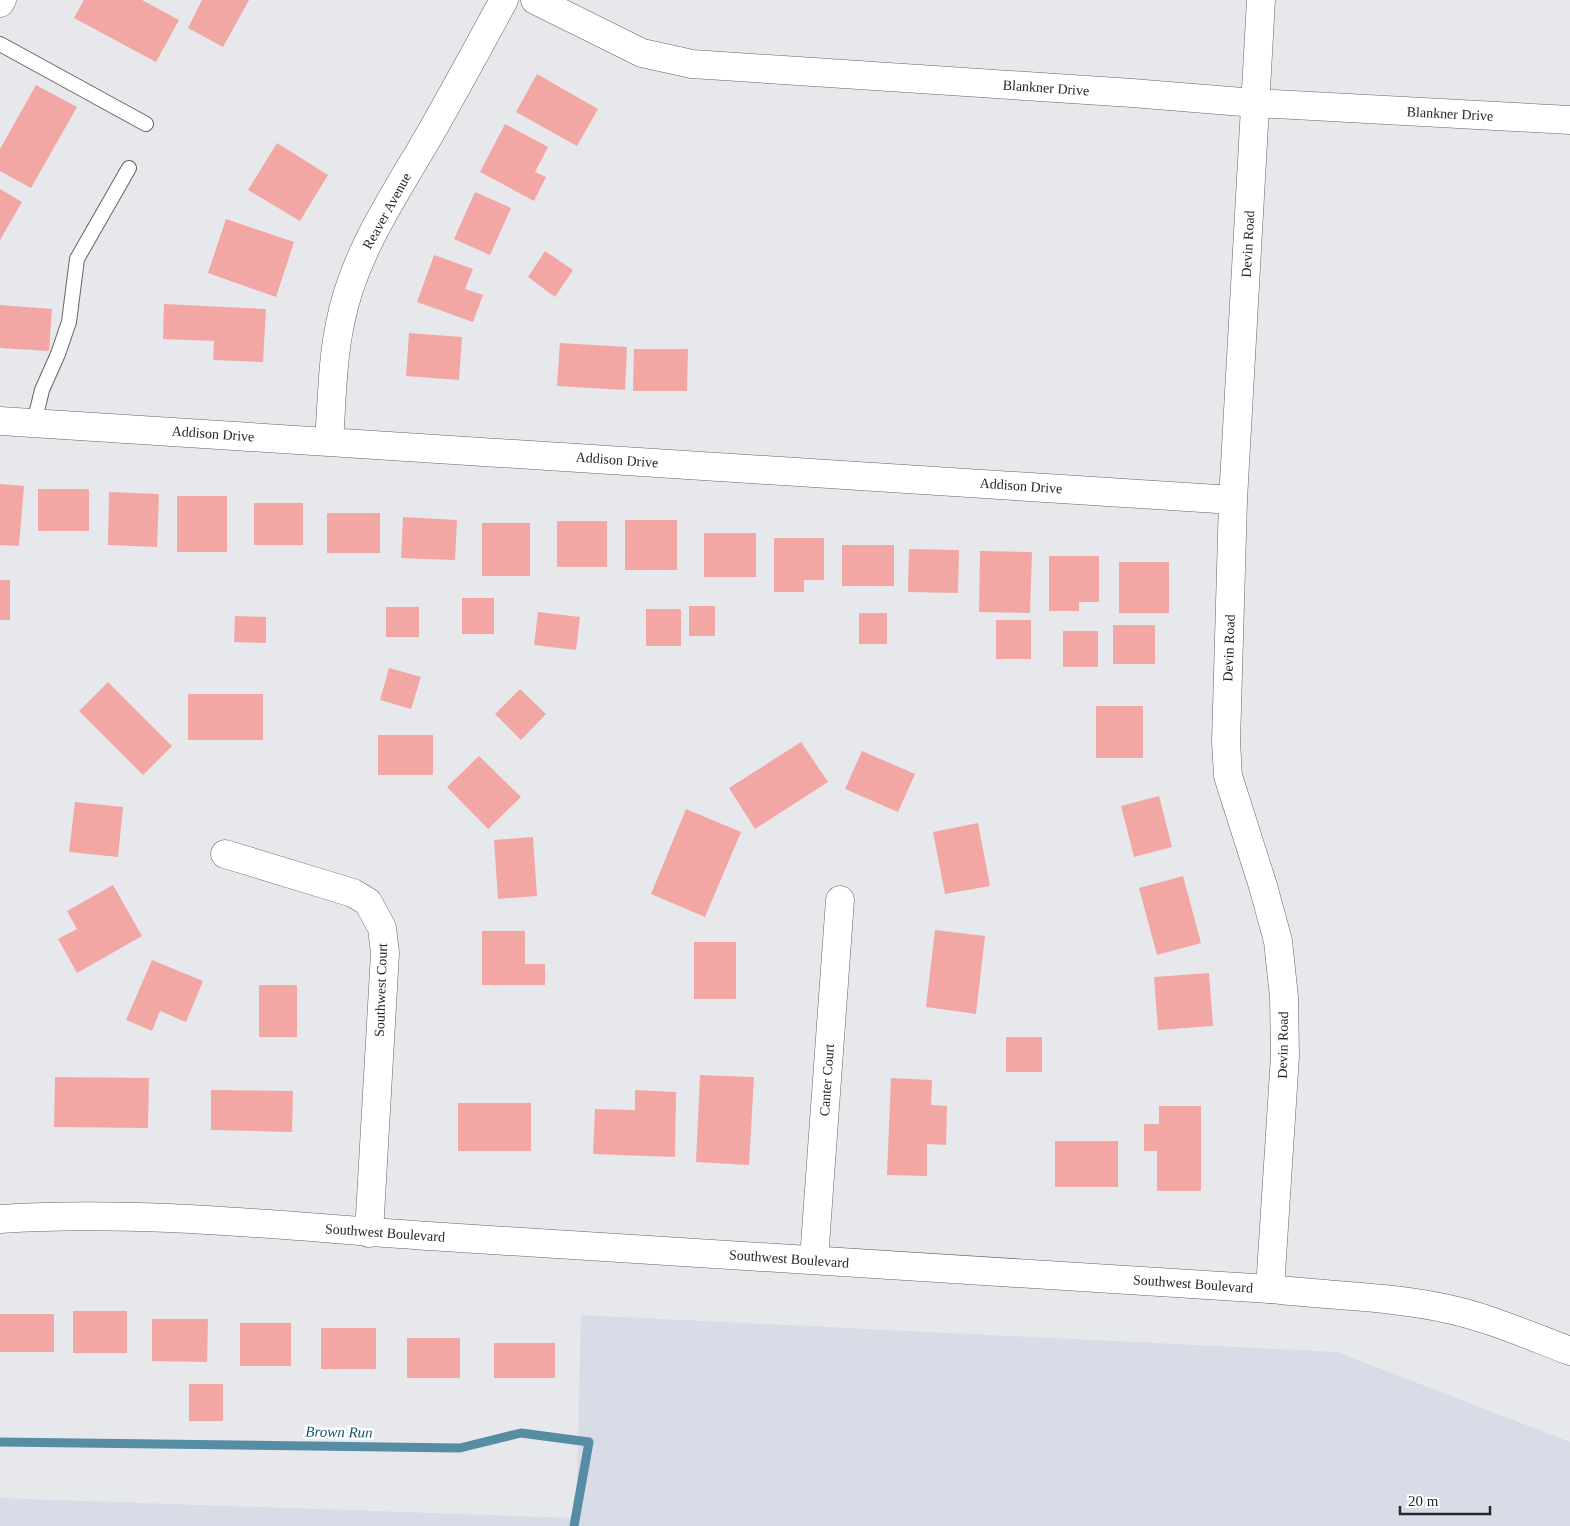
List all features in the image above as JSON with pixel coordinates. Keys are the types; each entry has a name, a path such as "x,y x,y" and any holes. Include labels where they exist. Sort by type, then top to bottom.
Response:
{"street":[{"name":"Reaver Avenue","path":"329,441 340,323 351,284 370,237 504,0"},
{"name":"Blankner Drive","path":"535,0 642,53 692,64 1255,103 1570,120"},
{"name":"Devin Road","path":"1261,0 1233,500 1226,742 1228,776 1263,886 1278,941 1284,998 1285,1056 1270,1289"},
{"name":"Addison Drive","path":"0,421 1233,500"},
{"name":"Southwest Court","path":"225,854 353,893 368,902 382,928 385,953 369,1233"},
{"name":"Canter Court","path":"814,1259 840,900"},
{"name":"Southwest Boulevard","path":"0,1219 88,1216 157,1219 1270,1289 1448,1308 1501,1324 1569,1349"}],"lane":[{"path":"0,44 146,124"},
{"path":"34,423 42,390 58,354 69,322 77,259 129,168"}],"shaded area":[{"path":"581,1315 1337,1352 1570,1442 1570,1526 0,1526 0,1498 576,1518"}],"building":[{"path":"84,0 142,0 179,20 156,62 74,18"},
{"path":"202,0 249,0 223,47 188,28"},
{"path":"537,74 598,109 577,146 516,112"},
{"path":"36,85 77,107 31,188 0,171 0,149"},
{"path":"505,124 548,147 535,172 546,177 534,201 480,172"},
{"path":"277,143 328,175 300,221 248,190"},
{"path":"0,189 22,202 0,240"},
{"path":"475,192 511,208 490,255 454,239"},
{"path":"226,219 294,242 276,297 208,273"},
{"path":"545,251 573,270 555,297 528,277"},
{"path":"434,255 473,269 465,289 483,295 473,322 417,302"},
{"path":"164,304 266,309 263,362 213,360 214,341 163,339"},
{"path":"0,305 52,309 49,351 0,348"},
{"path":"409,333 462,337 459,380 406,376"},
{"path":"560,343 627,347 625,390 557,386"},
{"path":"634,349 688,349 687,391 633,391"},
{"path":"0,484 24,486 19,546 0,545"},
{"path":"38,489 89,489 89,531 38,531"},
{"path":"109,492 159,494 157,547 108,545"},
{"path":"177,496 227,496 227,552 177,552"},
{"path":"254,503 303,503 303,545 254,545"},
{"path":"327,513 380,513 380,553 327,553"},
{"path":"403,517 457,520 455,560 401,558"},
{"path":"625,520 677,520 677,570 625,570"},
{"path":"557,521 607,521 607,567 557,567"},
{"path":"482,523 530,523 530,576 482,576"},
{"path":"704,533 756,533 756,577 704,577"},
{"path":"774,538 824,538 824,580 804,580 804,592 774,592"},
{"path":"842,545 894,545 894,586 842,586"},
{"path":"909,549 959,550 958,593 908,592"},
{"path":"980,551 1032,552 1030,613 979,612"},
{"path":"1049,556 1099,556 1099,602 1079,602 1079,611 1049,611"},
{"path":"1119,562 1169,562 1169,613 1119,613"},
{"path":"0,580 10,580 10,620 0,620"},
{"path":"462,598 494,598 494,634 462,634"},
{"path":"689,606 715,606 715,636 689,636"},
{"path":"386,607 419,607 419,637 386,637"},
{"path":"646,609 681,609 681,646 646,646"},
{"path":"538,612 580,617 576,650 534,645"},
{"path":"859,613 887,613 887,644 859,644"},
{"path":"235,616 266,617 266,643 234,642"},
{"path":"996,620 1031,620 1031,659 996,659"},
{"path":"1113,625 1155,625 1155,664 1113,664"},
{"path":"1063,631 1098,631 1098,667 1063,667"},
{"path":"389,668 421,677 411,709 380,700"},
{"path":"108,682 172,746 143,775 79,711"},
{"path":"520,689 546,714 521,740 495,714"},
{"path":"188,694 263,694 263,740 188,740"},
{"path":"1096,706 1143,706 1143,758 1096,758"},
{"path":"378,735 433,735 433,775 378,775"},
{"path":"801,742 828,782 755,829 729,788"},
{"path":"862,751 915,774 898,812 845,789"},
{"path":"479,756 521,797 488,829 447,787"},
{"path":"1159,796 1172,847 1134,857 1121,806"},
{"path":"75,802 123,807 118,857 69,852"},
{"path":"686,809 741,832 705,917 651,894"},
{"path":"978,823 990,886 945,894 933,832"},
{"path":"533,837 537,896 498,899 494,840"},
{"path":"1183,876 1201,943 1157,955 1139,888"},
{"path":"113,885 142,936 77,973 58,939 77,929 67,911"},
{"path":"935,930 985,936 976,1014 926,1007"},
{"path":"482,931 525,931 525,964 545,964 545,985 482,985"},
{"path":"694,942 736,942 736,999 694,999"},
{"path":"152,960 203,981 186,1022 160,1011 152,1031 126,1020"},
{"path":"1209,973 1213,1026 1158,1030 1154,977"},
{"path":"259,985 297,985 297,1037 259,1037"},
{"path":"1006,1037 1042,1037 1042,1072 1006,1072"},
{"path":"700,1075 754,1077 749,1165 696,1162"},
{"path":"55,1077 149,1078 148,1128 54,1127"},
{"path":"891,1078 932,1080 931,1105 947,1106 946,1145 927,1144 927,1176 887,1175"},
{"path":"211,1090 293,1091 292,1132 211,1130"},
{"path":"635,1090 676,1092 675,1157 593,1154 595,1109 635,1110"},
{"path":"458,1103 531,1103 531,1151 458,1151"},
{"path":"1159,1106 1201,1106 1201,1191 1157,1191 1157,1151 1144,1151 1144,1124 1159,1124"},
{"path":"1055,1141 1118,1141 1118,1187 1055,1187"},
{"path":"73,1311 127,1311 127,1353 73,1353"},
{"path":"0,1314 54,1314 54,1352 0,1352"},
{"path":"152,1319 208,1319 207,1362 152,1361"},
{"path":"240,1323 291,1323 291,1366 240,1366"},
{"path":"321,1328 376,1328 376,1369 321,1369"},
{"path":"407,1338 460,1338 460,1378 407,1378"},
{"path":"494,1343 555,1343 555,1378 494,1378"},
{"path":"189,1384 223,1384 223,1421 189,1421"}],"waterway":[{"name":"Brown Run","path":"0,1442 460,1448 521,1433 589,1442 574,1526"}]}
